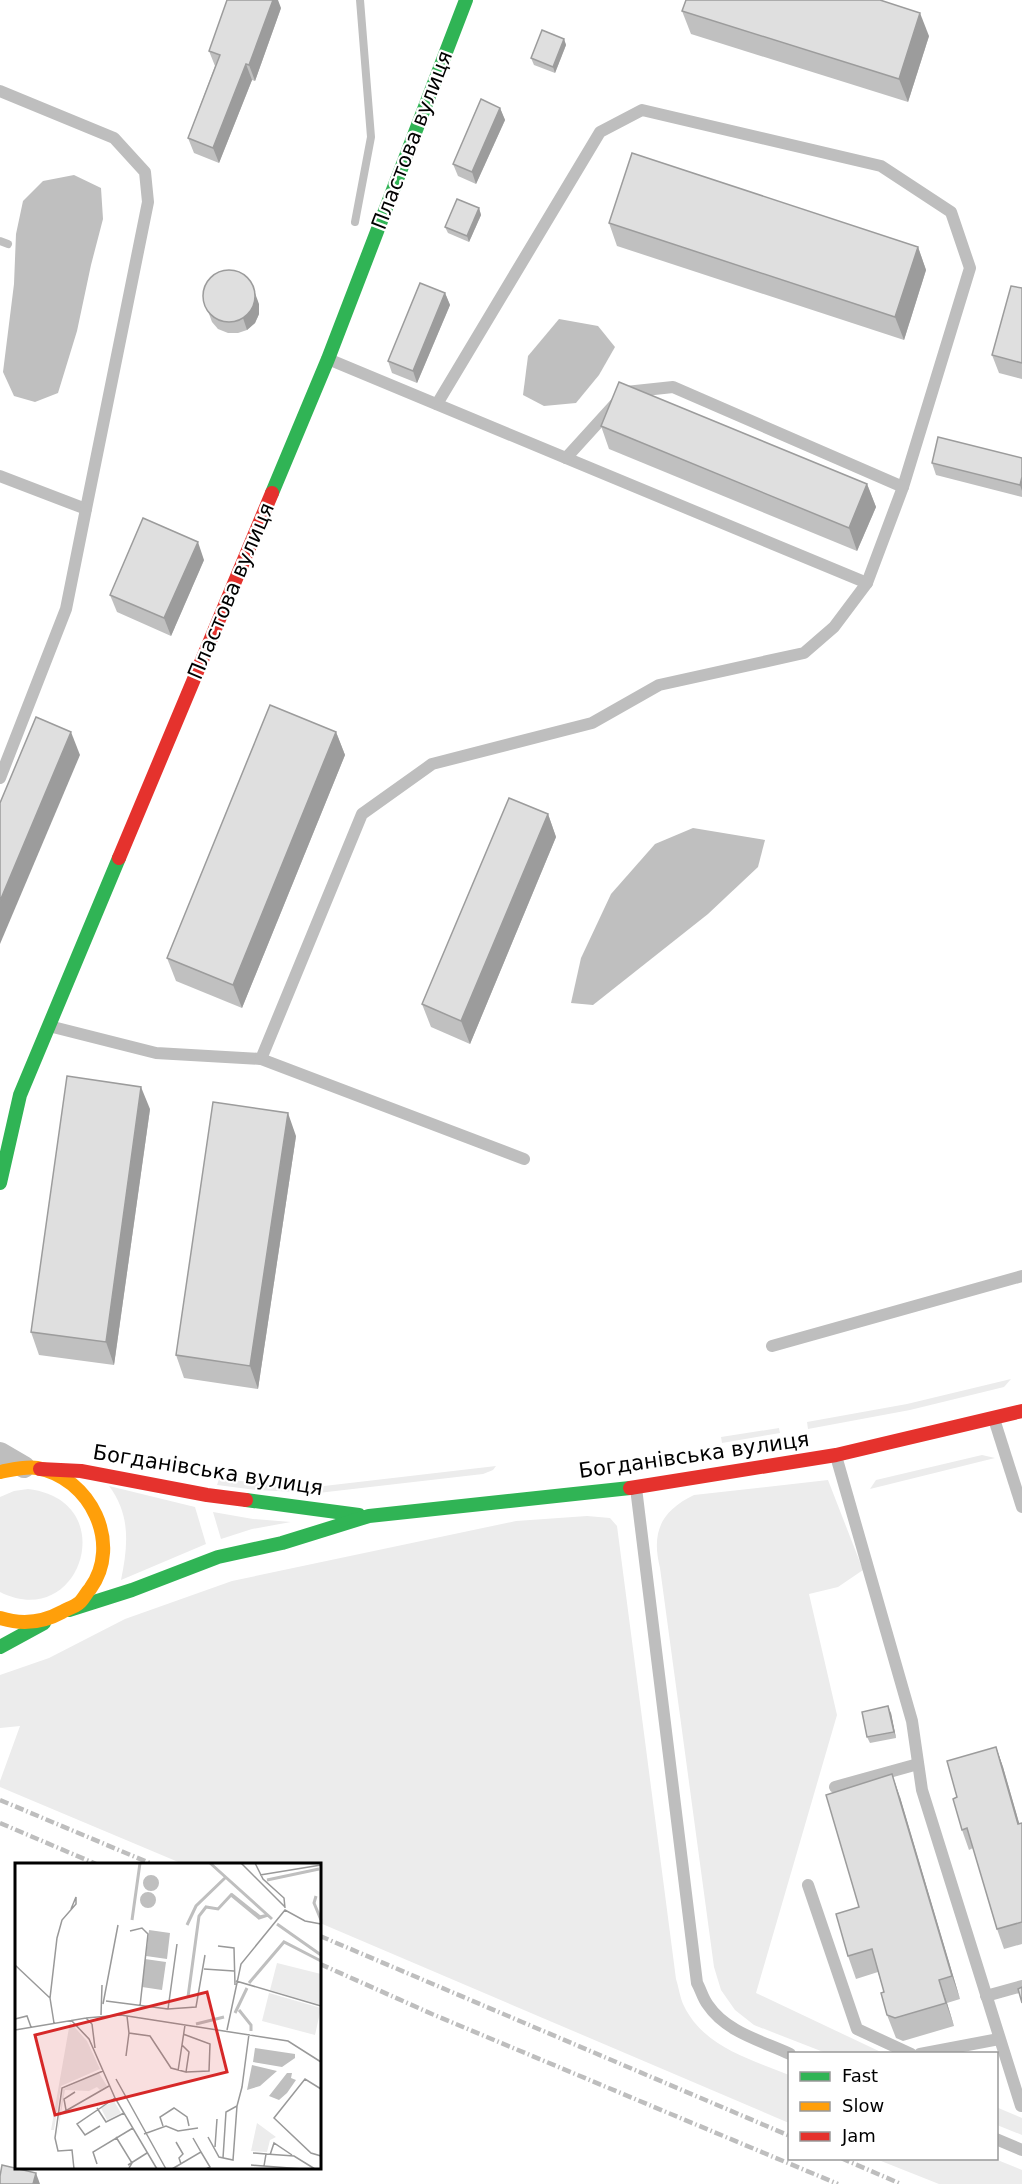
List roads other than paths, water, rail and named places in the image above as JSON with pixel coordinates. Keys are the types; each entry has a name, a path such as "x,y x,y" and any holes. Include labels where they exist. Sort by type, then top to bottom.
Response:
{"main road":[{"name":"Пластова вулиця","path":"0,1183 20,1095 328,359 466,0"},
{"name":"Богданівська вулиця","path":"69,1610 132,1590 218,1557 282,1543 369,1516 636,1487 836,1455 1022,1411"},
{"name":"Богданівська вулиця","path":"0,1473 32,1468 88,1472 207,1495 369,1516"},
{"path":"0,1647 69,1610 81,1600 98,1575 103,1560 102,1529 98,1514 90,1501 80,1489 54,1473 32,1468"},
{"path":"0,1618 21,1623 39,1622 55,1617"}],"street":[{"path":"0,1453 32,1468"}],"lane":[{"path":"0,91 114,138 145,172 148,201 66,609 0,778"},
{"path":"261,1059 362,814 432,764 592,723 659,685 804,653 834,627 867,583 903,487 970,268 951,212 881,166 642,110 600,132 437,404"},
{"path":"328,359 867,583"},
{"path":"566,458 626,392 673,387 903,487"},
{"path":"0,476 86,509"},
{"path":"48,1025 156,1053 261,1059 524,1159"},
{"path":"772,1346 1022,1276"},
{"path":"994,1419 1022,1507"},
{"path":"836,1455 912,1721 922,1790 1021,2106"},
{"path":"636,1487 697,1983 708,2005 724,2023 788,2053"},
{"path":"835,1787 918,1764"},
{"path":"808,1885 857,2029 907,2052"},
{"path":"986,1996 1022,1986"},
{"path":"931,2052 999,2039"},
{"path":"998,2140 1022,2150"}],"waterway":[{"path":"355,222 371,137 360,0"},
{"path":"0,241 8,244"}],"railway":[{"path":"0,1800 150,1863"},
{"path":"0,1823 94,1863"},
{"path":"321,1936 788,2135"},
{"path":"321,1964 432,2014 838,2184"},
{"path":"846,2160 901,2184"}]}
